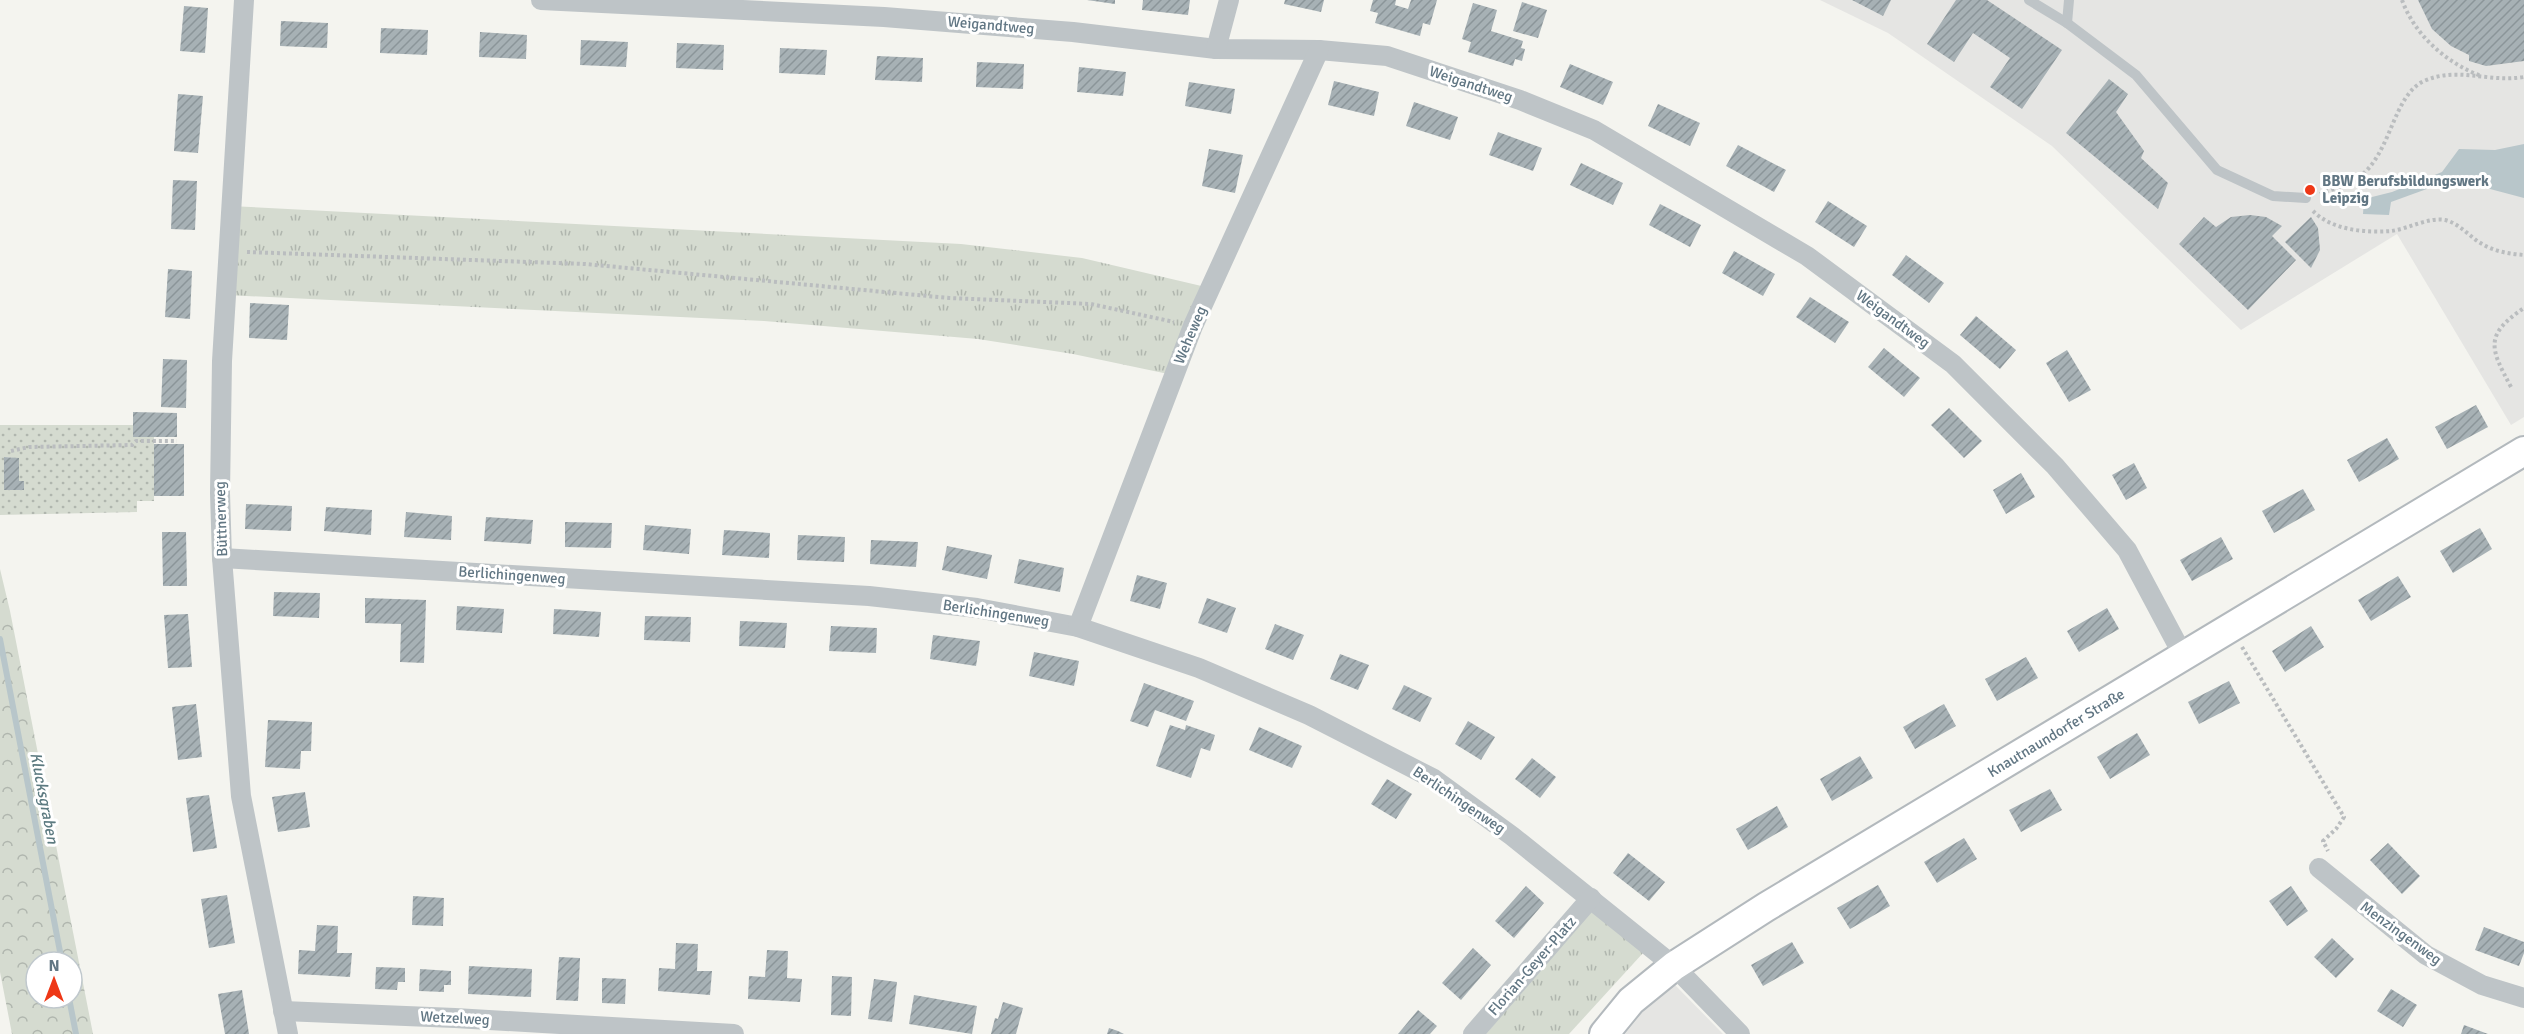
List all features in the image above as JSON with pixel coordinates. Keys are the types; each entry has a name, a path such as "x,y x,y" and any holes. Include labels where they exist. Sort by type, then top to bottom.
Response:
{"main road":[{"name":"Knautnaundorfer Straße","path":"1604,1034 1632,1001 1674,966 1766,907 2524,451"}],"street":[{"name":"Büttnerweg","path":"244,0 228,251 220,429 222,558 241,796 288,1034"},
{"name":"Weigandtweg","path":"541,0 884,17 1073,32 1216,49 1319,50 1388,56 1520,100 1594,130 1807,256 1953,364 2055,466 2127,550 2184,657"},
{"path":"1216,49 1229,0"},
{"name":"Weheweg","path":"1078,627 1193,326 1319,50"},
{"name":"Berlichingenweg","path":"222,558 869,596 977,608 1078,627 1199,668 1309,715 1434,779 1512,836 1674,966 1740,1034"},
{"name":"Menzingenweg","path":"2319,868 2426,955 2482,985 2524,998"},
{"name":"Florian-Geyer-Platz","path":"1473,1034 1591,898"},
{"name":"Wetzelweg","path":"284,1011 734,1034"}],"lane":[{"path":"2029,0 2067,23 2136,75 2217,170 2273,196 2306,198"},
{"path":"2067,23 2069,0"}],"path":[{"path":"2402,0 2419,30 2437,50 2460,68 2487,78"},
{"path":"2306,198 2358,178 2380,154 2404,97 2423,82 2452,73 2504,81 2524,77"},
{"path":"2315,213 2321,219 2342,228 2352,229 2391,231 2444,220 2462,228 2484,245 2505,253 2524,255"},
{"path":"228,251 585,264 949,298 1091,304 1193,326"},
{"path":"2511,387 2496,360 2495,337 2500,325 2524,308"},
{"path":"11,451 29,447 132,445 136,441 177,441"},
{"path":"2231,628 2344,818 2323,841 2328,853 2319,868"}],"shaded area":[{"name":"BBW Berufsbildungswerk Leipzig","path":"1820,0 2524,0 2524,417 2511,425 2397,234 2241,330 2052,146 1888,33"},
{"path":"2524,144 2524,198 2475,185 2451,188 2446,182 2391,202 2389,215 2363,214 2364,199 2392,192 2442,172 2459,149 2495,150"},
{"path":"1675,985 1723,1034 1625,1034 1642,1013"}],"green space":[{"path":"230,206 961,244 1082,258 1210,288 1173,375 1073,354 978,339 764,321 226,295"},
{"path":"0,425 133,425 154,437 154,501 137,501 137,512 0,515","holes":["4,457 12,457 19,481 24,481 24,490 4,490"]},
{"path":"0,569 77,950 24,950 24,1010 84,1010 84,988 93,1034 12,1034 0,972"},
{"path":"1594,911 1643,953 1569,1034 1486,1034 1585,915"}],"building":[{"path":"1087,0 1115,0 1115,4"},
{"path":"1143,0 1190,0 1188,15 1142,10"},
{"path":"1285,0 1324,0 1321,12 1284,4"},
{"path":"1373,0 1396,0 1395,5 1408,9 1411,0 1437,0 1430,25 1423,23 1420,36 1375,23 1378,13 1370,11"},
{"path":"1852,0 1891,0 1883,16"},
{"path":"1956,0 1987,0 2062,50 2022,109 1990,87 2010,58 1973,33 1954,62 1927,44"},
{"path":"2418,0 2524,0 2524,61 2486,66 2469,61 2469,55 2451,46 2432,29"},
{"path":"1522,2 1547,10 1538,38 1513,31"},
{"path":"1473,3 1497,10 1491,31 1523,41 1521,48 1525,49 1522,61 1515,59 1513,66 1468,52 1471,42 1462,39"},
{"path":"184,6 208,8 205,53 180,51"},
{"path":"281,21 328,23 327,48 280,46"},
{"path":"381,28 428,30 427,55 380,53"},
{"path":"480,32 527,35 526,59 479,57"},
{"path":"581,40 628,42 626,67 580,65"},
{"path":"677,43 724,45 723,70 676,68"},
{"path":"780,48 827,50 825,75 779,73"},
{"path":"877,56 923,58 922,82 875,80"},
{"path":"977,62 1024,64 1023,89 976,87"},
{"path":"1570,64 1613,82 1603,105 1560,87"},
{"path":"1079,67 1126,72 1123,96 1077,92"},
{"path":"2109,79 2128,94 2116,112 2144,151 2141,158 2168,183 2158,209 2066,133"},
{"path":"1334,81 1379,92 1374,116 1328,105"},
{"path":"1189,82 1235,89 1231,114 1185,106"},
{"path":"178,94 203,96 198,153 174,151"},
{"path":"1414,102 1458,117 1450,140 1406,126"},
{"path":"1658,104 1700,123 1690,146 1648,126"},
{"path":"1498,132 1542,148 1533,171 1489,155"},
{"path":"1738,145 1786,170 1774,192 1726,166"},
{"path":"1209,149 1243,155 1235,193 1202,186"},
{"path":"1581,163 1623,183 1613,205 1570,185"},
{"path":"173,180 197,181 195,230 171,229"},
{"path":"1828,201 1867,226 1854,247 1815,222"},
{"path":"1660,204 1701,225 1690,247 1649,225"},
{"path":"2250,215 2266,217 2282,226 2272,236 2296,260 2248,310 2179,244 2204,217 2216,227 2231,217"},
{"path":"2311,217 2318,228 2320,250 2311,268 2285,242"},
{"path":"1734,251 1775,274 1763,296 1722,273"},
{"path":"1906,255 1944,283 1929,303 1892,275"},
{"path":"168,269 192,271 190,319 165,317"},
{"path":"1810,297 1849,322 1835,343 1796,317"},
{"path":"250,303 289,305 287,340 249,338"},
{"path":"1976,316 2016,350 2000,369 1960,335"},
{"path":"1884,348 1920,378 1904,397 1868,367"},
{"path":"2067,350 2091,390 2069,402 2046,363"},
{"path":"163,359 187,360 186,408 161,407"},
{"path":"2476,405 2488,427 2447,449 2435,427"},
{"path":"1949,408 1982,441 1964,458 1931,425"},
{"path":"133,412 177,413 177,437 133,437"},
{"path":"2387,438 2399,459 2359,482 2347,460"},
{"path":"154,444 184,444 184,496 154,496"},
{"path":"4,457 19,458 19,481 24,481 24,490 4,490"},
{"path":"2134,463 2147,488 2126,500 2112,475"},
{"path":"2021,473 2035,497 2006,514 1993,490"},
{"path":"2303,489 2315,510 2274,533 2262,511"},
{"path":"246,504 292,506 291,531 245,529"},
{"path":"326,507 372,510 371,535 324,531"},
{"path":"406,512 452,516 451,540 404,537"},
{"path":"486,517 533,520 531,544 484,541"},
{"path":"565,522 612,523 611,548 565,547"},
{"path":"645,525 691,529 689,554 643,550"},
{"path":"2480,528 2492,549 2453,573 2440,551"},
{"path":"724,530 770,533 769,558 722,555"},
{"path":"162,532 186,532 187,586 163,586"},
{"path":"798,535 845,537 844,562 797,560"},
{"path":"2221,537 2233,559 2192,581 2180,560"},
{"path":"871,540 918,542 916,567 870,564"},
{"path":"947,546 992,555 987,579 942,570"},
{"path":"1019,559 1064,568 1060,592 1014,583"},
{"path":"1137,575 1167,583 1160,609 1130,601"},
{"path":"2398,576 2411,597 2371,621 2358,600"},
{"path":"274,592 320,593 319,618 273,616"},
{"path":"365,598 426,600 424,663 400,662 401,624 365,623"},
{"path":"1207,598 1236,608 1227,633 1198,623"},
{"path":"457,606 504,609 502,633 456,630"},
{"path":"2107,608 2119,629 2079,652 2067,631"},
{"path":"554,609 601,612 599,637 553,634"},
{"path":"188,614 192,667 168,668 164,615"},
{"path":"645,616 691,617 690,642 644,640"},
{"path":"740,621 787,623 785,648 739,646"},
{"path":"1275,624 1304,635 1293,660 1265,649"},
{"path":"831,626 877,628 876,653 829,651"},
{"path":"2311,626 2324,647 2285,672 2272,651"},
{"path":"933,635 980,641 976,666 930,659"},
{"path":"1034,652 1079,661 1074,686 1029,676"},
{"path":"1340,654 1369,665 1358,690 1330,679"},
{"path":"2026,657 2038,678 1997,701 1985,679"},
{"path":"2229,681 2240,703 2199,724 2188,702"},
{"path":"1144,683 1194,701 1186,721 1155,710 1148,727 1130,721"},
{"path":"1404,685 1432,698 1420,722 1392,709"},
{"path":"196,704 202,757 178,760 172,707"},
{"path":"1944,704 1956,726 1915,749 1903,727"},
{"path":"268,720 312,722 311,751 301,751 300,769 265,767"},
{"path":"1468,721 1495,737 1481,760 1455,744"},
{"path":"1170,725 1185,730 1186,725 1215,735 1210,751 1201,748 1191,778 1156,766"},
{"path":"1259,727 1302,746 1292,768 1249,750"},
{"path":"2137,733 2150,755 2110,779 2097,757"},
{"path":"1860,756 1873,778 1832,801 1820,779"},
{"path":"1532,758 1556,777 1540,798 1515,779"},
{"path":"1387,779 1412,794 1396,819 1371,804"},
{"path":"2050,789 2062,810 2021,832 2009,810"},
{"path":"305,792 310,827 278,832 272,797"},
{"path":"209,795 217,848 193,852 186,798"},
{"path":"1777,806 1788,827 1748,850 1736,829"},
{"path":"1964,838 1977,859 1937,883 1924,862"},
{"path":"2388,843 2420,876 2402,894 2370,860"},
{"path":"1628,853 1665,882 1649,901 1613,873"},
{"path":"1878,885 1890,906 1850,929 1837,908"},
{"path":"1526,886 1544,903 1514,938 1495,921"},
{"path":"2291,886 2308,911 2287,926 2269,901"},
{"path":"227,895 235,943 209,948 201,899"},
{"path":"413,896 444,898 443,926 412,925"},
{"path":"317,925 338,926 337,953 352,953 350,977 298,974 299,950 315,951"},
{"path":"2484,927 2524,942 2524,953 2519,966 2475,950"},
{"path":"2332,938 2354,959 2336,978 2314,957"},
{"path":"1792,942 1804,963 1763,986 1751,965"},
{"path":"676,943 698,944 697,971 712,971 710,995 658,991 659,968 675,969"},
{"path":"1473,948 1491,965 1461,1000 1442,983"},
{"path":"767,950 788,951 787,978 802,979 800,1002 748,999 749,976 765,977"},
{"path":"559,957 580,958 578,1001 556,1000"},
{"path":"469,966 532,969 531,997 468,994"},
{"path":"376,967 405,968 405,982 398,982 397,990 375,989"},
{"path":"420,969 451,971 451,985 444,985 444,992 419,991"},
{"path":"832,976 852,977 851,1016 831,1015"},
{"path":"602,978 626,979 625,1004 602,1003"},
{"path":"874,979 897,982 892,1022 868,1019"},
{"path":"2391,989 2417,1005 2403,1027 2377,1011"},
{"path":"242,990 249,1034 225,1034 218,994"},
{"path":"914,995 977,1006 972,1034 909,1024"},
{"path":"1003,1002 1023,1008 1016,1034 991,1034 995,1018 998,1019"},
{"path":"1418,1010 1437,1026 1430,1034 1398,1034"},
{"path":"2464,1025 2488,1034 2461,1034"},
{"path":"1109,1028 1118,1031 1124,1034 1107,1034"}],"waterway":[{"name":"Klucksgraben","path":"0,639 60,950"},
{"name":"Klucksgraben","path":"71,1010 76,1034"}],"place":[{"name":"BBW Berufsbildungswerk Leipzig","path":"2310,190"}]}
